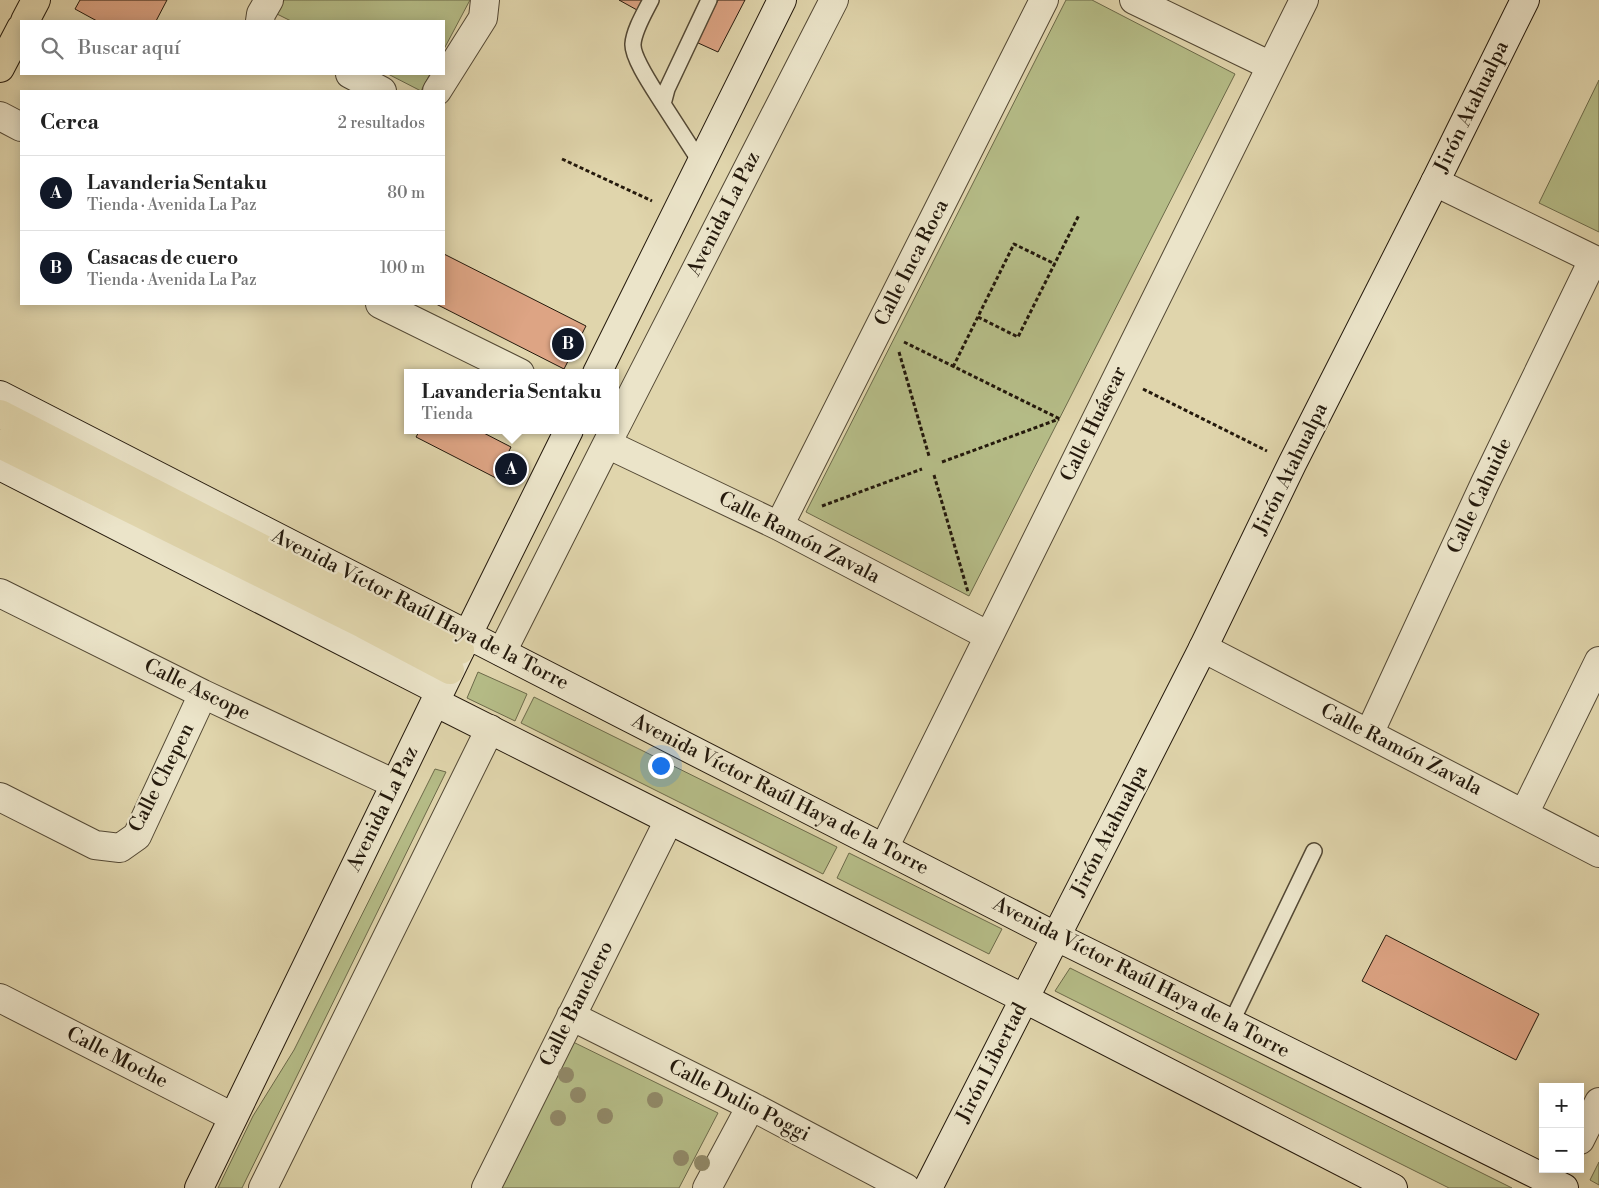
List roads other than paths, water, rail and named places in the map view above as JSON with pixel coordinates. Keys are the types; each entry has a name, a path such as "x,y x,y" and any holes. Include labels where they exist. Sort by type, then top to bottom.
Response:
{"main road":[{"path":"26,20 36,0"},
{"path":"0,68 20,30"},
{"path":"0,414 451,669"},
{"path":"0,444 451,669"}],"street":[{"path":"260,20 261,14 269,0"},
{"path":"438,90 483,18 485,0"},
{"path":"599,369 782,0"},
{"name":"Avenida La Paz","path":"619,420 834,0"},
{"name":"Calle Inca Roca","path":"779,526 1044,0"},
{"path":"1134,0 1271,66"},
{"name":"Calle Huáscar","path":"884,848 1304,0"},
{"name":"Jirón Atahualpa","path":"1057,937 1525,0"},
{"path":"352,75 380,90"},
{"path":"0,116 20,126"},
{"path":"1435,182 1596,261"},
{"name":"Calle Cahuide","path":"1369,734 1485,483 1596,261"},
{"path":"382,305 512,369"},
{"name":"Avenida Víctor Raúl Haya de la Torre","path":"0,395 451,669 490,730 1025,999 1393,1188"},
{"name":"Avenida La Paz","path":"199,1188 566,434"},
{"name":"Avenida La Paz","path":"502,652 612,434"},
{"name":"Calle Ramón Zavala","path":"612,434 779,526 989,636"},
{"name":"Avenida Víctor Raúl Haya de la Torre","path":"0,466 451,669 502,652 1057,937 1231,1024 1562,1181"},
{"name":"Calle Ascope","path":"0,594 204,694 395,784"},
{"name":"Calle Ramón Zavala","path":"1203,648 1599,853"},
{"path":"1524,814 1599,661"},
{"name":"Calle Chepen","path":"0,797 95,845 120,848 137,836 204,694"},
{"path":"263,1188 490,730"},
{"name":"Calle Banchero","path":"486,1188 669,820"},
{"name":"Jirón Libertad","path":"928,1188 1057,937"},
{"name":"Calle Moche","path":"0,998 233,1117"},
{"name":"Calle Dulio Poggi","path":"572,1016 751,1106 906,1188"},
{"path":"1584,1132 1599,1102"},
{"path":"707,1188 751,1106"}],"lane":[{"path":"651,0 632,44 636,59 662,104 701,164"},
{"path":"662,104 709,0"},
{"path":"1231,1024 1314,851"}],"place":[{"name":"Casacas de cuero","path":"568,344"},
{"name":"Lavanderia Sentaku","path":"511,469"}]}
